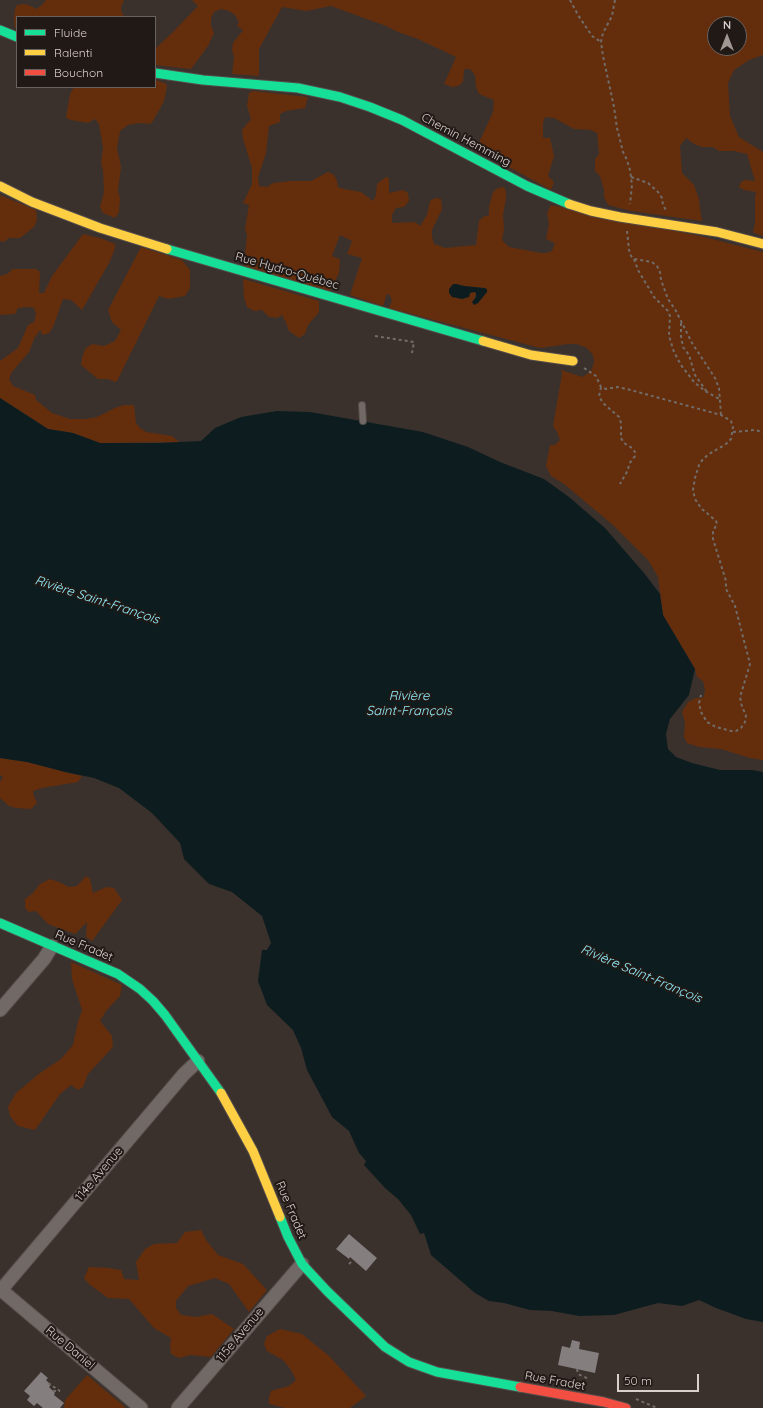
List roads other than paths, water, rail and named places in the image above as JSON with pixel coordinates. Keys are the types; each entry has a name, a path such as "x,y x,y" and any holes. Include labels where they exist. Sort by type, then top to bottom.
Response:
{"street":[{"path":"0,30 16,37"},
{"name":"Chemin Hemming","path":"156,73 203,80 298,88 354,101 413,125 543,194 585,209 625,218 717,232 763,244"},
{"name":"Rue Hydro-Québec","path":"0,186 32,202 100,228 214,263 531,355 543,358 573,360"},
{"name":"Rue Fradet","path":"0,923 118,974 140,989 162,1011 224,1098 247,1140 288,1237 302,1264 374,1337 397,1355 423,1368 444,1374 604,1402 626,1408"},
{"path":"0,1010 44,959 52,946"},
{"name":"114e Avenue","path":"0,1289 184,1074 198,1060"},
{"name":"115e Avenue","path":"178,1408 302,1264"},
{"name":"Rue Daniel","path":"0,1289 141,1408"}],"lane":[{"path":"362,405 363,421"}],"water":[{"path":"453,284 484,288 487,289 487,292 478,303 474,305 472,302 476,297 476,293 474,292 470,293 469,297 462,299 452,297 449,293 449,289"},
{"name":"Rivière Saint-François","path":"0,398 48,429 73,433 100,443 201,441 215,428 241,417 277,411 310,412 423,432 468,447 500,462 544,479 569,497 605,528 644,573 660,594 663,615 695,669 689,695 670,719 666,734 668,749 676,757 692,763 720,770 752,770 763,772 763,1322 746,1319 699,1300 682,1306 658,1303 614,1315 579,1316 552,1311 530,1310 504,1303 489,1301 475,1293 431,1255 424,1233 420,1234 411,1215 398,1199 385,1188 364,1165 366,1161 359,1153 349,1131 332,1117 307,1070 301,1048 293,1030 267,1005 258,981 262,950 267,950 271,943 262,916 232,892 209,884 184,859 180,843 152,813 119,788 94,778 27,762 0,758"}]}
